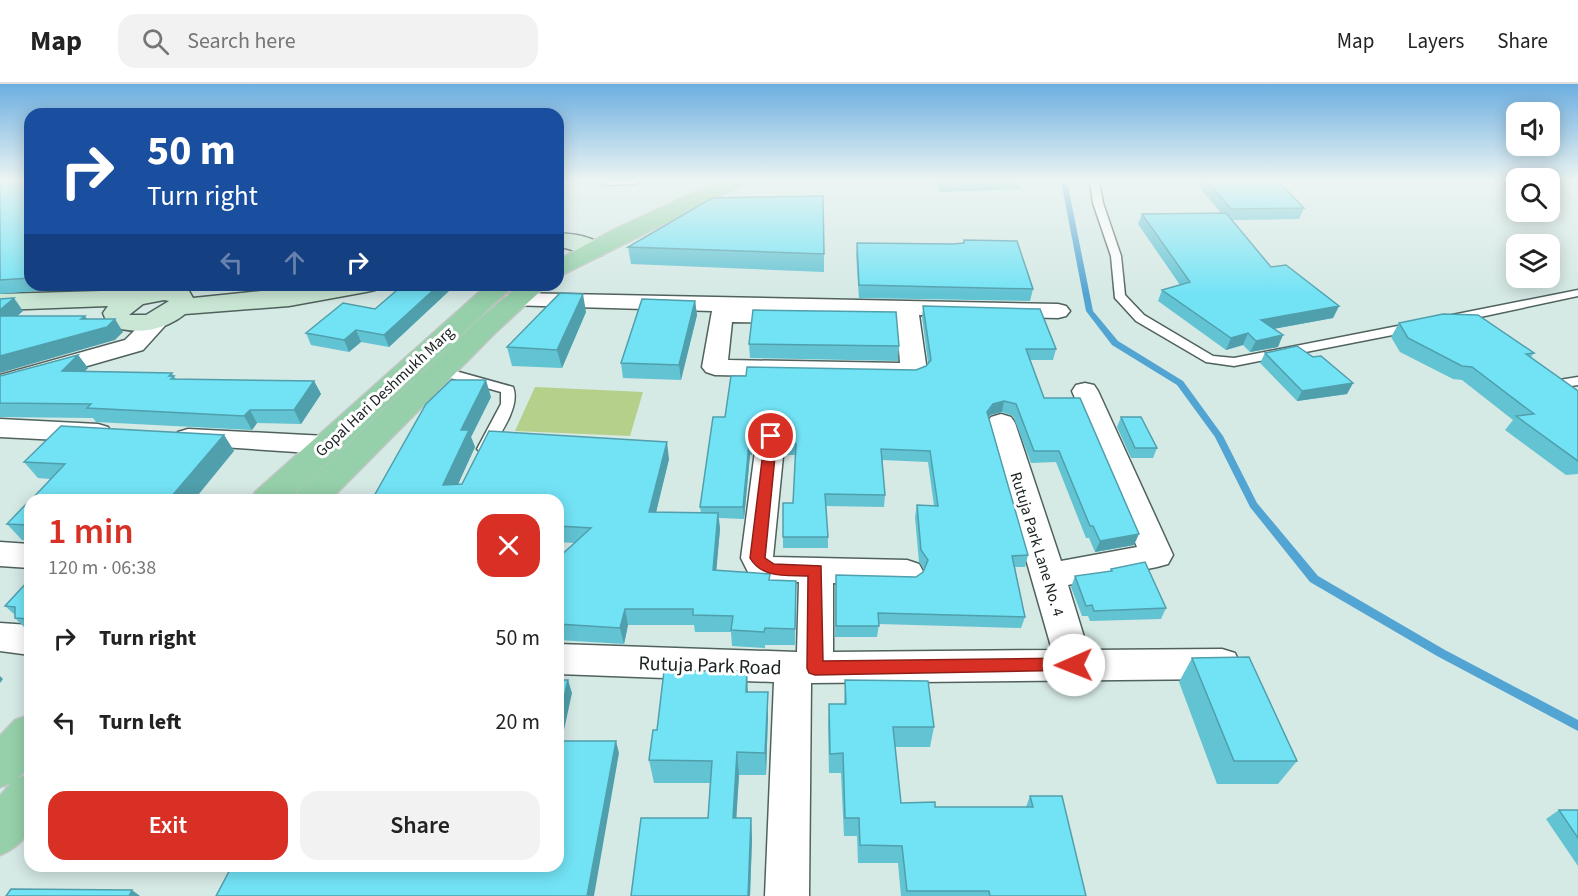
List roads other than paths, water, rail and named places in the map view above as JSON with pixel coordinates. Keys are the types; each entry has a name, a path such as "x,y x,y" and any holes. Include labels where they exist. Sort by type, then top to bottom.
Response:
{"main road":[{"path":"564,258 571,245 624,219"},
{"path":"571,245 638,219"},
{"path":"0,302 135,298 168,301 290,298 331,291"},
{"name":"Gopal Hari Deshmukh Marg","path":"273,494 460,320 515,291"},
{"name":"Gopal Hari Deshmukh Marg","path":"315,494 441,371 516,291"},
{"path":"117,317 120,307 135,298"},
{"path":"0,319 117,317 123,322 133,323 168,301"},
{"path":"0,767 24,741"},
{"path":"0,832 24,802"}],"street":[{"path":"530,291 799,311 908,317 914,371 715,367 721,315 799,311 1058,311"},
{"path":"0,383 134,345 168,301"},
{"path":"1049,576 1157,555 1085,391"},
{"name":"Rutuja Park Lane No. 4","path":"1001,423 1074,665"},
{"path":"0,428 128,435"},
{"path":"163,436 326,445"},
{"path":"771,436 757,558 761,565 773,569 907,573"},
{"path":"0,554 24,556"},
{"path":"787,896 804,668 816,570"},
{"path":"0,638 24,640"},
{"name":"Rutuja Park Road","path":"564,659 804,668 1222,664"}],"lane":[{"path":"1103,219 1116,256 1119,296 1140,318 1210,359 1234,362 1578,293"},
{"path":"1465,316 1483,330"},
{"path":"441,371 508,390 508,404 480,457"},
{"path":"1571,393 1553,380 1578,381"}],"waterway":[{"path":"1072,219 1090,311 1115,343 1180,383 1219,436 1253,505 1314,579 1441,653 1578,726"}]}
